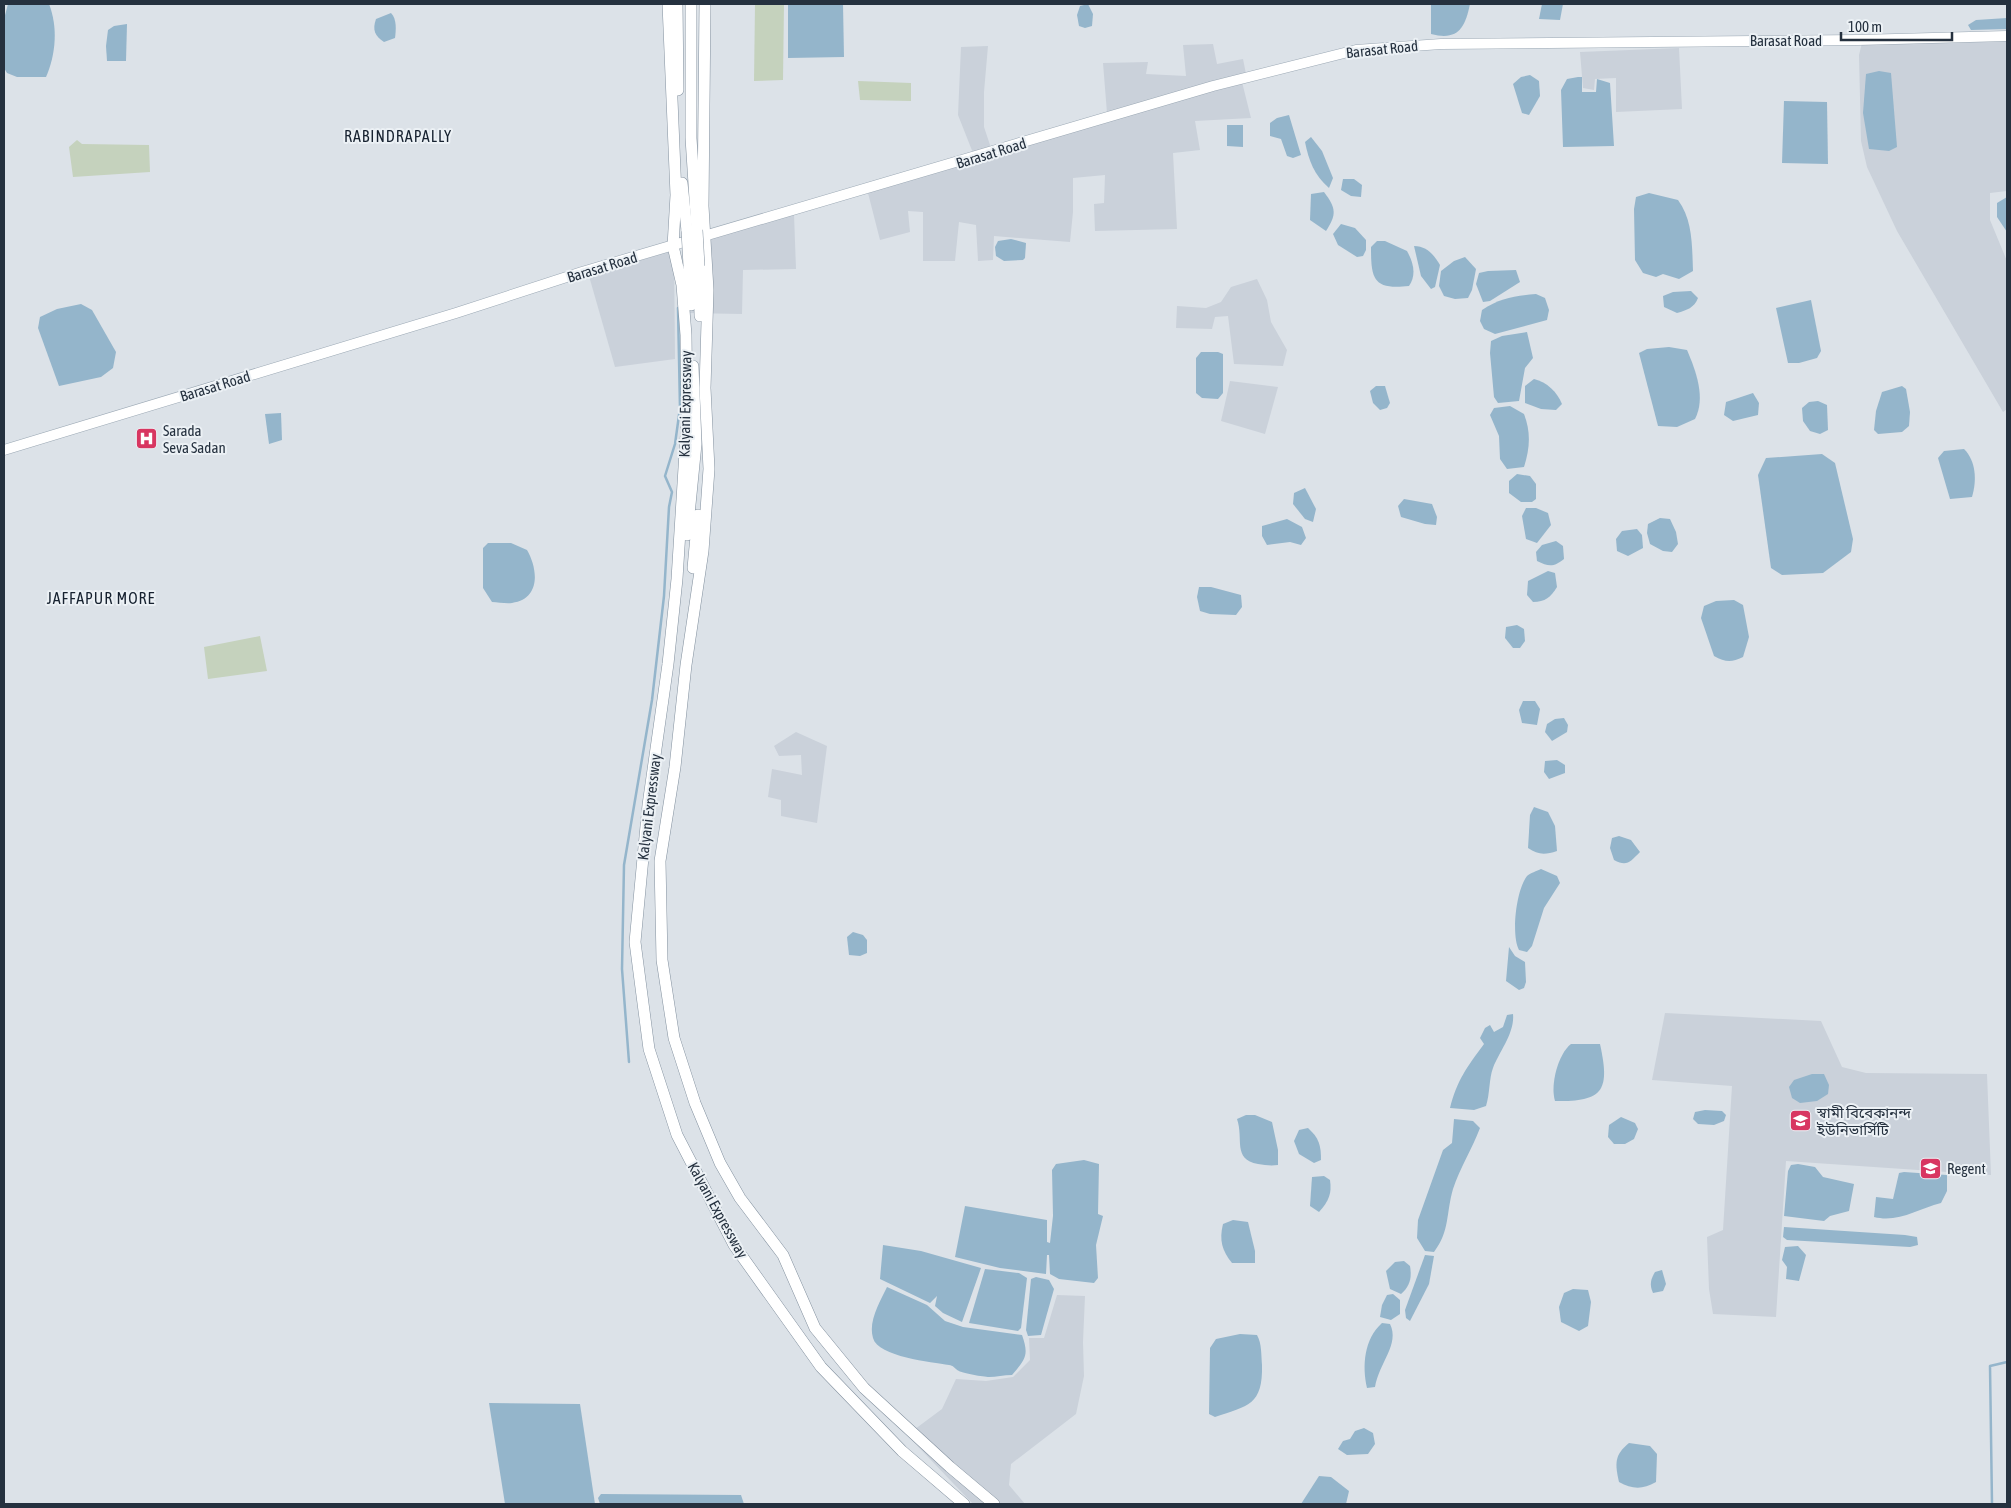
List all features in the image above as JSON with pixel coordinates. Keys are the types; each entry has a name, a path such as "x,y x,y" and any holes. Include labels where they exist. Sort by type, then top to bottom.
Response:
{"highway":[{"name":"Kalyani Expressway","path":"668,4 676,195 673,246 682,285 686,335 687,420 677,579 669,658 648,805 634,942 649,1049 677,1135 734,1245 821,1367 902,1451 964,1504"},
{"path":"678,4 679,152 697,233 708,302 705,388 710,469 703,551 686,665 675,767 660,861 661,942 674,1038 695,1103 720,1163 740,1198 783,1255 816,1328 864,1388 950,1467 994,1504"},
{"path":"691,4 691,138 697,233"},
{"path":"686,665 681,658 694,559 699,462 694,266 697,233 703,206 705,4"},
{"path":"669,658 676,655 698,474"}],"main road":[{"name":"Barasat Road","path":"4,450 673,246 697,233 1213,86 1356,50 1441,44 1858,40 2007,36"}],"shaded area":[{"path":"2007,41 2007,191 1990,193 1990,220 2007,261 2007,409 2003,412 1897,231 1867,167 1861,141 1859,55 1862,43"},
{"path":"1213,44 1217,64 1243,59 1246,74 1107,113 1103,63 1148,62 1146,74 1186,76 1183,45"},
{"path":"988,46 984,92 984,127 991,148 973,153 958,115 961,47"},
{"path":"1679,48 1682,109 1616,112 1616,78 1595,79 1594,90 1583,88 1580,52"},
{"path":"1242,82 1251,118 1195,121 1200,150 1173,153 1177,229 1095,231 1094,204 1104,203 1105,175 1073,178 1073,212 1070,242 994,236 993,260 978,261 976,225 959,222 955,261 923,261 923,212 908,211 910,232 880,240 868,193"},
{"path":"794,214 796,269 743,270 742,314 688,313 687,246"},
{"path":"674,250 675,359 615,367 589,276"},
{"path":"1257,279 1267,300 1271,322 1287,350 1283,366 1234,364 1228,316 1215,317 1212,329 1176,328 1177,306 1206,308 1221,302 1231,287"},
{"path":"1230,381 1278,387 1265,434 1221,421"},
{"path":"796,732 827,746 817,823 781,816 781,800 768,797 772,769 802,775 801,755 779,756 774,746"},
{"name":"Regent","path":"1665,1013 1821,1021 1842,1067 1866,1073 1987,1074 1991,1175 1786,1161 1776,1317 1713,1314 1709,1289 1707,1237 1723,1230 1732,1086 1652,1080"},
{"path":"1057,1295 1085,1296 1084,1376 1076,1414 1011,1464 1009,1485 1025,1504 973,1504 907,1435 942,1409 956,1379 986,1381 1013,1377 1030,1360 1029,1338 1044,1338"}],"green space":[{"path":"755,4 784,4 783,80 754,81"},
{"path":"858,81 911,83 911,101 860,100"},
{"path":"77,140 82,144 149,145 150,172 73,177 69,147"},
{"path":"260,636 267,671 208,679 204,647"}],"water":[{"path":"8,4 49,4 54,22 55,41 46,77 17,77 7,73 4,68 4,19"},
{"path":"788,4 843,4 844,57 788,58"},
{"path":"1088,4 1093,14 1092,26 1085,28 1079,26 1077,15 1080,6"},
{"path":"1431,4 1470,4 1466,20 1459,31 1448,36 1440,36 1431,34"},
{"path":"1542,4 1563,4 1560,20 1539,19"},
{"path":"391,13 395,21 395,38 384,42 378,37 374,26 376,19"},
{"path":"2007,18 2007,29 1971,30 1968,25 1976,20"},
{"path":"127,24 126,61 107,61 108,30 114,26"},
{"path":"1879,71 1891,73 1897,147 1889,151 1869,149 1863,113 1866,74"},
{"path":"1530,75 1539,81 1540,96 1529,115 1522,113 1513,84 1521,77"},
{"path":"1582,77 1582,92 1596,92 1597,79 1610,83 1614,146 1563,147 1561,90 1567,79"},
{"path":"1784,101 1827,102 1828,164 1782,163"},
{"path":"1289,115 1301,155 1293,158 1287,156 1281,139 1270,136 1270,123 1277,118"},
{"path":"1227,125 1243,125 1243,147 1227,146"},
{"path":"1311,137 1322,151 1333,178 1329,188 1319,178 1310,161 1305,142"},
{"path":"1343,179 1354,179 1362,185 1361,197 1351,196 1341,190"},
{"path":"1324,192 1331,202 1334,211 1326,231 1310,220 1311,194"},
{"path":"1649,193 1678,200 1687,216 1691,234 1693,271 1679,279 1663,274 1656,277 1643,273 1635,260 1634,209 1636,197"},
{"path":"2007,197 2007,232 1997,217 1997,203"},
{"path":"1341,224 1355,228 1366,240 1366,250 1363,256 1357,257 1338,245 1333,234"},
{"path":"1011,239 1026,243 1025,258 1023,260 1004,261 996,256 995,247 998,241"},
{"path":"1377,241 1385,241 1407,251 1413,268 1413,277 1409,286 1388,286 1376,280 1372,267 1371,247"},
{"path":"1414,246 1419,246 1430,252 1440,265 1435,287 1431,289 1421,276"},
{"path":"1465,257 1476,269 1472,290 1468,298 1455,299 1444,296 1439,286 1441,271 1454,261"},
{"path":"1516,270 1520,282 1490,301 1483,302 1476,284 1479,273"},
{"path":"1691,291 1698,298 1690,308 1677,313 1664,307 1663,296 1673,292"},
{"path":"1536,294 1545,298 1549,310 1547,320 1495,334 1484,329 1480,321 1482,310 1508,298"},
{"path":"1811,300 1821,351 1817,358 1799,363 1788,363 1776,308"},
{"path":"81,304 92,310 116,352 113,368 101,377 59,386 38,328 40,317 57,309"},
{"path":"1527,332 1533,358 1525,368 1519,401 1498,403 1494,397 1490,353 1491,341 1502,336"},
{"path":"1669,347 1687,350 1694,367 1700,393 1700,402 1695,419 1677,427 1658,426 1639,353 1647,349"},
{"path":"1201,352 1218,352 1223,354 1223,393 1218,399 1202,398 1196,393 1196,358"},
{"path":"1534,379 1547,385 1557,395 1562,404 1556,410 1541,409 1525,403 1525,386"},
{"path":"1376,386 1385,386 1390,403 1387,408 1380,410 1373,403 1370,391"},
{"path":"1902,386 1906,389 1910,412 1909,426 1902,432 1878,434 1874,430 1876,411 1882,392"},
{"path":"1753,393 1759,403 1758,415 1733,421 1724,415 1726,402"},
{"path":"1818,401 1827,405 1828,430 1820,434 1810,431 1803,421 1802,408 1809,402"},
{"path":"1510,406 1524,414 1529,440 1524,467 1507,469 1500,459 1499,436 1490,415 1494,408"},
{"path":"281,413 282,440 269,444 265,414"},
{"path":"1964,449 1971,459 1974,471 1975,484 1972,497 1950,499 1938,458 1944,451"},
{"path":"1822,454 1835,463 1853,539 1851,552 1823,573 1782,575 1771,568 1758,475 1766,458"},
{"path":"1517,474 1530,476 1536,484 1536,499 1532,502 1521,502 1509,493 1509,481"},
{"path":"1305,488 1316,509 1313,522 1305,519 1293,504 1294,493"},
{"path":"1404,499 1432,504 1437,517 1436,525 1401,517 1398,506"},
{"path":"1526,508 1536,508 1548,513 1551,525 1537,543 1526,539 1522,516"},
{"path":"1660,518 1670,519 1676,532 1678,544 1672,552 1663,551 1650,544 1647,533 1648,524"},
{"path":"1287,519 1302,527 1306,538 1301,545 1290,542 1267,545 1262,536 1262,526"},
{"path":"1637,529 1642,535 1643,548 1628,556 1617,551 1616,539 1622,531"},
{"path":"1556,541 1563,546 1564,559 1557,564 1551,565 1537,561 1536,552 1542,545"},
{"path":"488,543 511,543 527,550 535,574 532,589 528,596 510,603 492,602 483,588 483,548"},
{"path":"1548,571 1555,573 1557,587 1547,598 1533,602 1527,595 1528,581"},
{"path":"1199,587 1211,587 1241,595 1242,607 1236,615 1210,614 1200,611 1197,597"},
{"path":"1734,600 1743,605 1749,637 1743,657 1728,661 1721,660 1714,656 1701,618 1704,606 1716,601"},
{"path":"1517,625 1524,629 1525,641 1520,648 1513,648 1505,638 1506,627"},
{"path":"1523,701 1535,701 1540,709 1537,725 1522,723 1519,710"},
{"path":"1564,718 1568,725 1567,732 1552,741 1545,732 1547,724 1555,719"},
{"path":"1557,760 1565,765 1565,773 1549,779 1544,772 1545,761"},
{"path":"1534,807 1548,812 1555,826 1557,851 1542,854 1528,848 1530,815"},
{"path":"1619,836 1631,840 1640,852 1625,863 1614,860 1610,848 1612,838"},
{"path":"1541,869 1557,876 1560,883 1544,908 1532,946 1527,952 1519,950 1517,943 1515,934 1516,913 1523,883 1527,876"},
{"path":"853,932 863,935 867,940 867,953 860,956 849,955 847,937"},
{"path":"1509,947 1515,956 1525,962 1526,982 1524,988 1519,990 1506,981"},
{"path":"1513,1014 1512,1028 1492,1072 1486,1106 1474,1110 1450,1108 1463,1074 1484,1044 1480,1038 1485,1028 1490,1025 1494,1032 1503,1027 1507,1015"},
{"path":"1571,1044 1600,1044 1604,1072 1603,1083 1600,1090 1593,1096 1571,1101 1555,1101 1554,1079 1556,1070 1562,1055"},
{"path":"1812,1074 1824,1074 1829,1085 1828,1094 1817,1101 1800,1103 1792,1098 1789,1087 1794,1080"},
{"path":"1705,1110 1722,1111 1726,1115 1724,1121 1714,1125 1698,1124 1693,1119 1695,1112"},
{"path":"1246,1115 1255,1115 1272,1122 1278,1150 1278,1165 1258,1164 1245,1158 1240,1147 1237,1119"},
{"path":"1621,1117 1635,1123 1638,1129 1634,1139 1625,1144 1614,1144 1608,1137 1609,1125"},
{"path":"1454,1119 1473,1121 1480,1128 1453,1189 1443,1237 1434,1252 1425,1251 1417,1238 1418,1220 1443,1150 1452,1143"},
{"path":"1308,1128 1315,1135 1321,1150 1321,1160 1314,1163 1299,1154 1294,1141 1299,1130"},
{"path":"1084,1160 1099,1164 1098,1214 1103,1216 1096,1245 1098,1278 1094,1283 1059,1279 1050,1274 1049,1255 1047,1255 1046,1274 1000,1268 955,1257 965,1206 1047,1220 1047,1242 1050,1243 1053,1216 1052,1170 1056,1164"},
{"path":"1798,1164 1815,1167 1823,1177 1854,1184 1849,1211 1830,1216 1824,1221 1784,1216 1788,1171 1791,1165"},
{"path":"1899,1173 1947,1175 1947,1191 1941,1203 1900,1217 1874,1217 1876,1197 1893,1199"},
{"path":"1324,1176 1330,1180 1331,1189 1325,1204 1319,1212 1310,1206 1312,1177"},
{"path":"1233,1220 1248,1222 1255,1251 1255,1263 1232,1263 1226,1254 1221,1240 1223,1224"},
{"path":"1784,1227 1905,1235 1917,1237 1918,1245 1910,1247 1787,1240 1783,1237"},
{"path":"883,1245 921,1251 981,1268 962,1322 943,1313 935,1306 937,1296 930,1303 880,1279"},
{"path":"1798,1246 1806,1255 1799,1281 1786,1279 1787,1267 1782,1260 1785,1247"},
{"path":"1425,1255 1434,1256 1429,1284 1410,1321 1406,1318 1405,1310"},
{"path":"1404,1261 1410,1266 1411,1274 1408,1285 1401,1294 1390,1289 1386,1271 1395,1262"},
{"path":"985,1269 1019,1273 1027,1278 1021,1328 1018,1331 969,1323"},
{"path":"1662,1270 1666,1284 1663,1291 1653,1293 1652,1277 1655,1272"},
{"path":"1036,1277 1049,1280 1054,1289 1041,1335 1028,1336 1026,1330 1031,1279"},
{"path":"887,1287 927,1305 945,1321 963,1327 1022,1335 1026,1352 1023,1361 1012,1375 986,1377 961,1372 950,1365 906,1357 885,1350 873,1338 872,1325 873,1318"},
{"path":"1573,1289 1588,1290 1591,1302 1588,1326 1579,1331 1561,1322 1559,1307 1564,1293"},
{"path":"1393,1294 1400,1300 1400,1314 1391,1320 1380,1317 1382,1305 1387,1295"},
{"path":"1382,1323 1390,1324 1392,1331 1391,1346 1380,1370 1375,1387 1367,1388 1365,1380 1366,1353 1371,1337"},
{"path":"1240,1334 1257,1335 1259,1338 1262,1365 1260,1388 1251,1402 1245,1406 1215,1417 1209,1414 1210,1348 1216,1339"},
{"path":"489,1403 580,1404 595,1504 505,1504"},
{"path":"1364,1428 1373,1433 1375,1444 1368,1454 1347,1455 1338,1449 1343,1441 1350,1439 1355,1431"},
{"path":"1629,1443 1650,1446 1657,1454 1656,1482 1637,1488 1619,1482 1617,1470 1618,1456"},
{"path":"1319,1476 1331,1477 1349,1491 1346,1504 1301,1504"},
{"path":"601,1494 741,1495 744,1504 600,1504 598,1498"}],"waterway":[{"path":"629,1062 622,969 624,865 652,700 664,596 669,507 672,492 665,476 675,444 680,408 678,308"},
{"path":"1992,1504 1990,1366 2007,1362"}],"place":[{"name":"Sarada Seva Sadan","path":"147,439"},
{"name":"স্বামী বিবেকানন্দ ইউনিভার্সিটি","path":"1801,1121"},
{"name":"Regent","path":"1931,1168"}],"district":[{"name":"RABINDRAPALLY","path":"398,136"},
{"name":"JAFFAPUR MORE","path":"101,598"}]}
